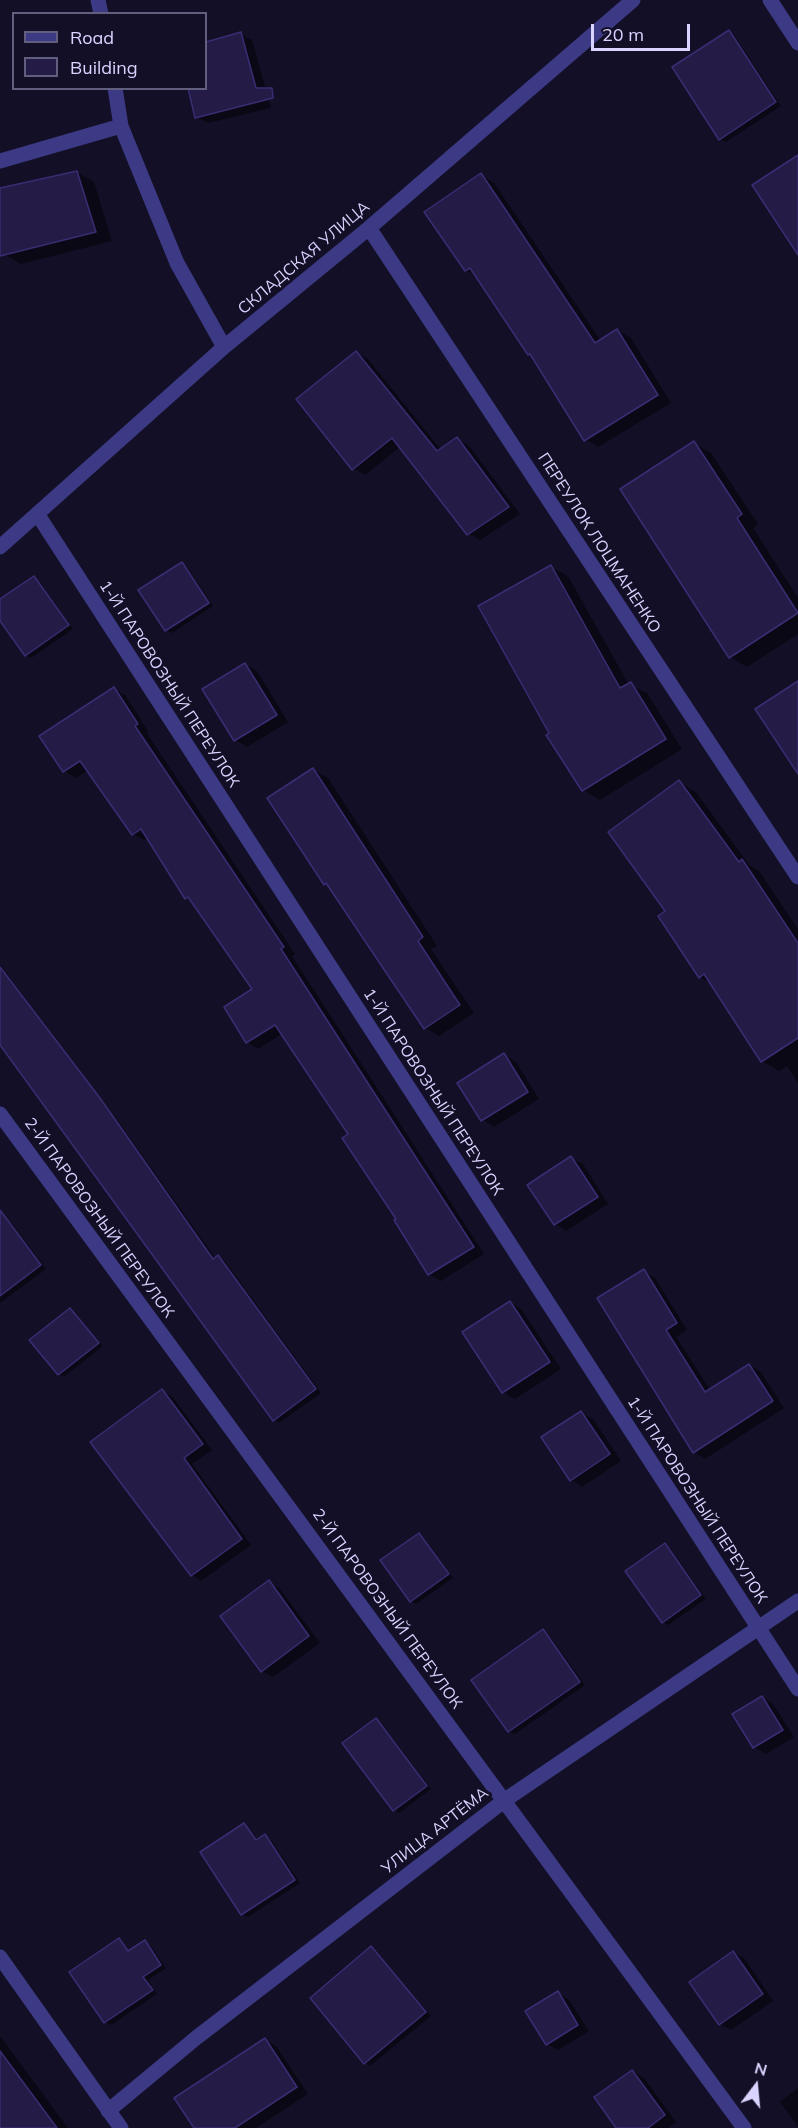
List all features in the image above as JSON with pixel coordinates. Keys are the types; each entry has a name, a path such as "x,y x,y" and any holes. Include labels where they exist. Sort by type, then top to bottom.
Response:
{"street":[{"name":"СКЛАДСКАЯ УЛИЦА","path":"0,547 224,347 369,228 633,0"},
{"path":"770,0 798,43"},
{"path":"114,90 122,126 177,263 224,347"},
{"path":"0,161 122,126"},
{"name":"ПЕРЕУЛОК ЛОЦМАНЕНКО","path":"369,228 798,877"},
{"name":"1-Й ПАРОВОЗНЫЙ ПЕРЕУЛОК","path":"38,515 798,1689"},
{"name":"2-Й ПАРОВОЗНЫЙ ПЕРЕУЛОК","path":"0,1114 744,2128"},
{"name":"УЛИЦА АРТЁМА","path":"108,2111 206,2030 505,1800 798,1601"},
{"path":"0,1957 122,2128"}],"building":[{"path":"729,30 776,102 719,140 672,67"},
{"path":"241,32 256,88 272,88 273,98 195,118 188,90 207,90 207,42"},
{"path":"798,155 798,255 752,185"},
{"path":"77,171 96,232 0,256 0,188"},
{"path":"481,173 595,343 617,329 658,395 584,441 530,354 528,355 470,268 465,271 424,212"},
{"path":"356,351 437,451 457,437 509,507 467,535 392,438 352,470 296,399"},
{"path":"694,441 742,514 737,518 798,613 729,658 620,489"},
{"path":"182,562 209,603 165,631 138,590"},
{"path":"551,565 620,688 631,682 666,739 582,791 546,735 549,733 478,606"},
{"path":"34,576 69,625 25,656 0,621 0,599"},
{"path":"245,663 277,715 234,741 202,689"},
{"path":"798,681 798,774 755,709"},
{"path":"114,687 138,724 135,726 284,947 281,949 474,1247 428,1275 394,1220 396,1219 342,1138 348,1134 275,1025 246,1043 224,1007 252,989 188,897 185,899 141,829 132,835 80,761 63,772 39,736"},
{"path":"313,768 423,937 418,941 460,1005 424,1029 267,798"},
{"path":"679,780 739,862 742,859 798,943 798,1038 761,1062 704,974 699,978 658,916 665,911 608,832"},
{"path":"0,967 100,1098 213,1259 218,1255 316,1389 273,1421 0,1045"},
{"path":"504,1053 528,1092 481,1121 457,1083"},
{"path":"571,1156 598,1197 554,1225 527,1185"},
{"path":"0,1210 41,1265 0,1296"},
{"path":"644,1269 677,1323 666,1330 705,1392 749,1364 773,1401 693,1453 597,1298"},
{"path":"510,1301 550,1362 502,1393 462,1332"},
{"path":"70,1308 99,1343 58,1375 29,1340"},
{"path":"162,1389 203,1444 184,1458 242,1539 191,1576 90,1442"},
{"path":"581,1411 610,1454 570,1481 541,1437"},
{"path":"419,1533 449,1574 410,1602 380,1560"},
{"path":"665,1543 701,1595 662,1623 625,1571"},
{"path":"269,1580 309,1636 261,1672 220,1616"},
{"path":"543,1629 580,1682 508,1732 471,1680"},
{"path":"762,1696 783,1730 753,1748 732,1714"},
{"path":"376,1718 427,1786 393,1811 342,1743"},
{"path":"244,1823 256,1840 265,1834 295,1880 241,1915 200,1852"},
{"path":"119,1938 128,1951 145,1940 161,1965 143,1977 153,1990 104,2023 69,1972"},
{"path":"371,1946 426,2012 364,2064 310,1998"},
{"path":"733,1951 763,1994 719,2025 689,1982"},
{"path":"558,1991 578,2025 546,2045 525,2011"},
{"path":"265,2038 297,2087 235,2128 194,2128 174,2098"},
{"path":"0,2051 57,2128 0,2128"},
{"path":"632,2070 665,2115 648,2128 616,2128 594,2097"}]}
